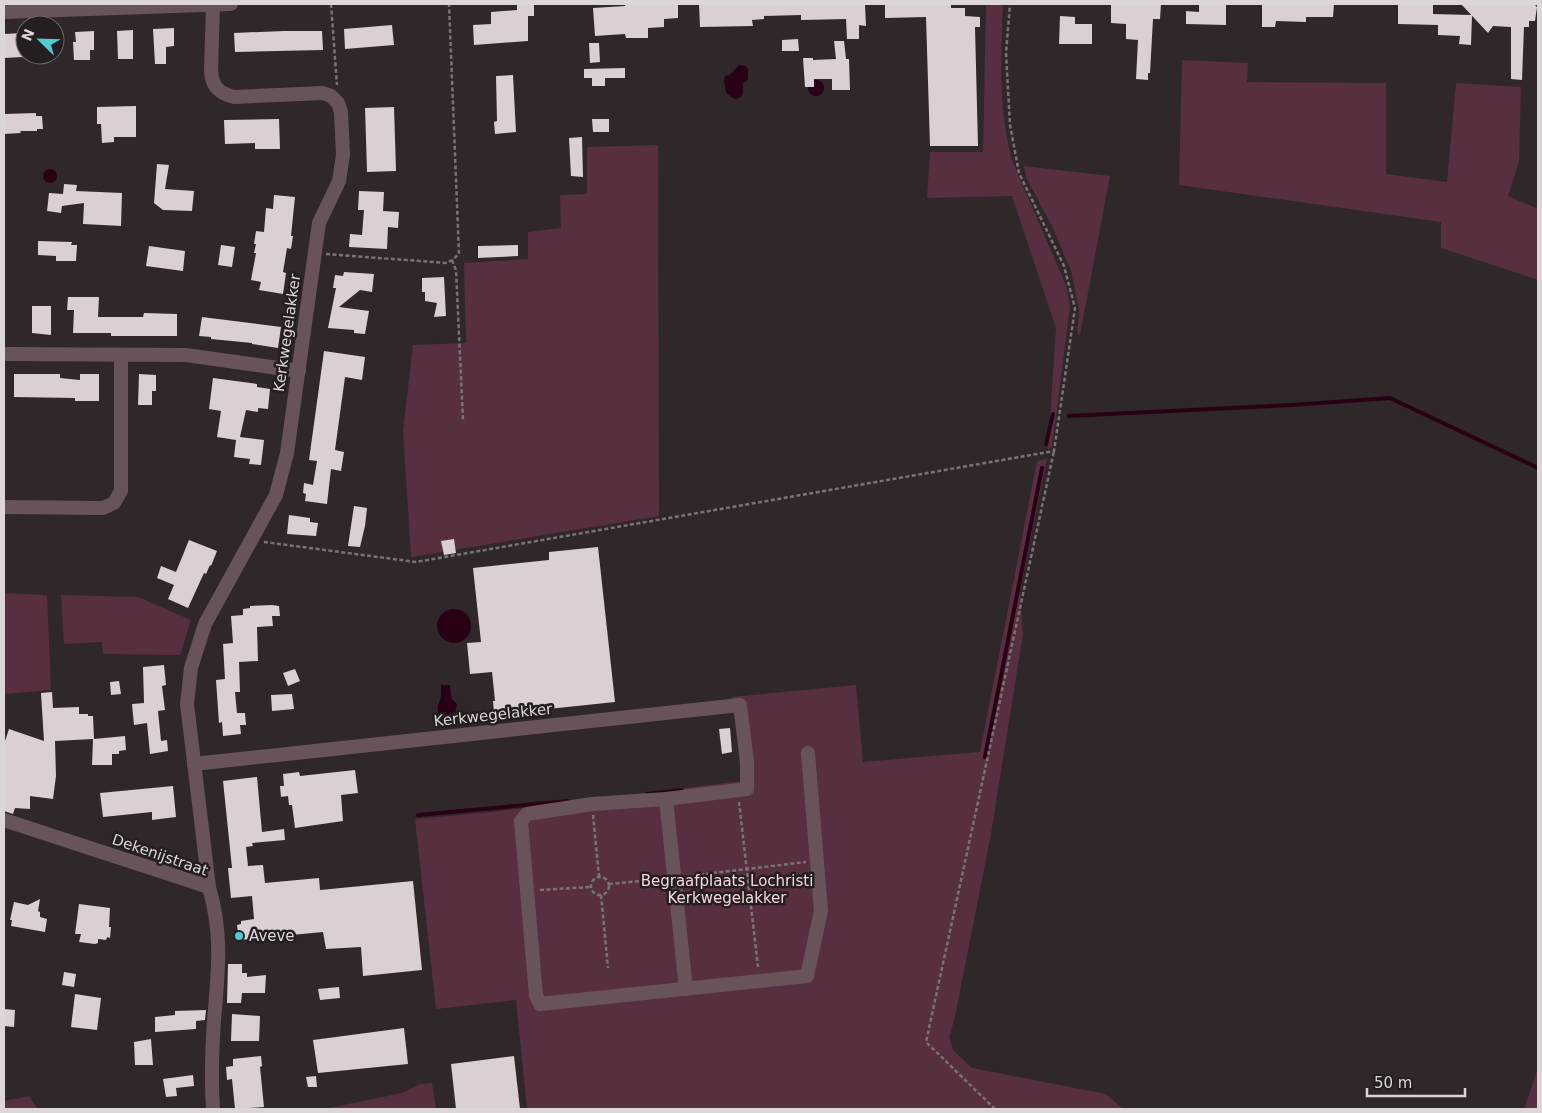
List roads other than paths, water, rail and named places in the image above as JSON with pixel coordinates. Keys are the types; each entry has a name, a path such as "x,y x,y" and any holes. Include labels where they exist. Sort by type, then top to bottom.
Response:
{"street":[{"name":"Kerkwegelakker","path":"208,887 187,704 191,668 205,624 276,495 287,453 319,223 339,182 343,155 341,112 338,103 323,93 234,97 216,89 212,80 213,4"},
{"path":"4,12 231,4"},
{"path":"4,354 186,355 299,370"},
{"path":"4,507 103,508 114,502 121,491 120,355"},
{"name":"Kerkwegelakker","path":"194,764 740,704 747,761 747,789 666,799"},
{"path":"686,989 666,799 592,804 527,814 521,821 536,995 540,1004 686,989 807,976 821,910 808,753"},
{"name":"Dekenijstraat","path":"4,820 208,887 216,911 219,950 212,1074 213,1109"}],"waterway":[{"path":"1069,416 1390,398 1538,468"},
{"path":"1046,444 1053,414"},
{"path":"985,757 1042,468"},
{"path":"647,794 682,790"},
{"path":"418,815 568,801"}],"place":[{"name":"Aveve","path":"239,936"}],"park label":[{"name":"Begraafplaats Lochristi Kerkwegelakker","path":"727,890"}]}
